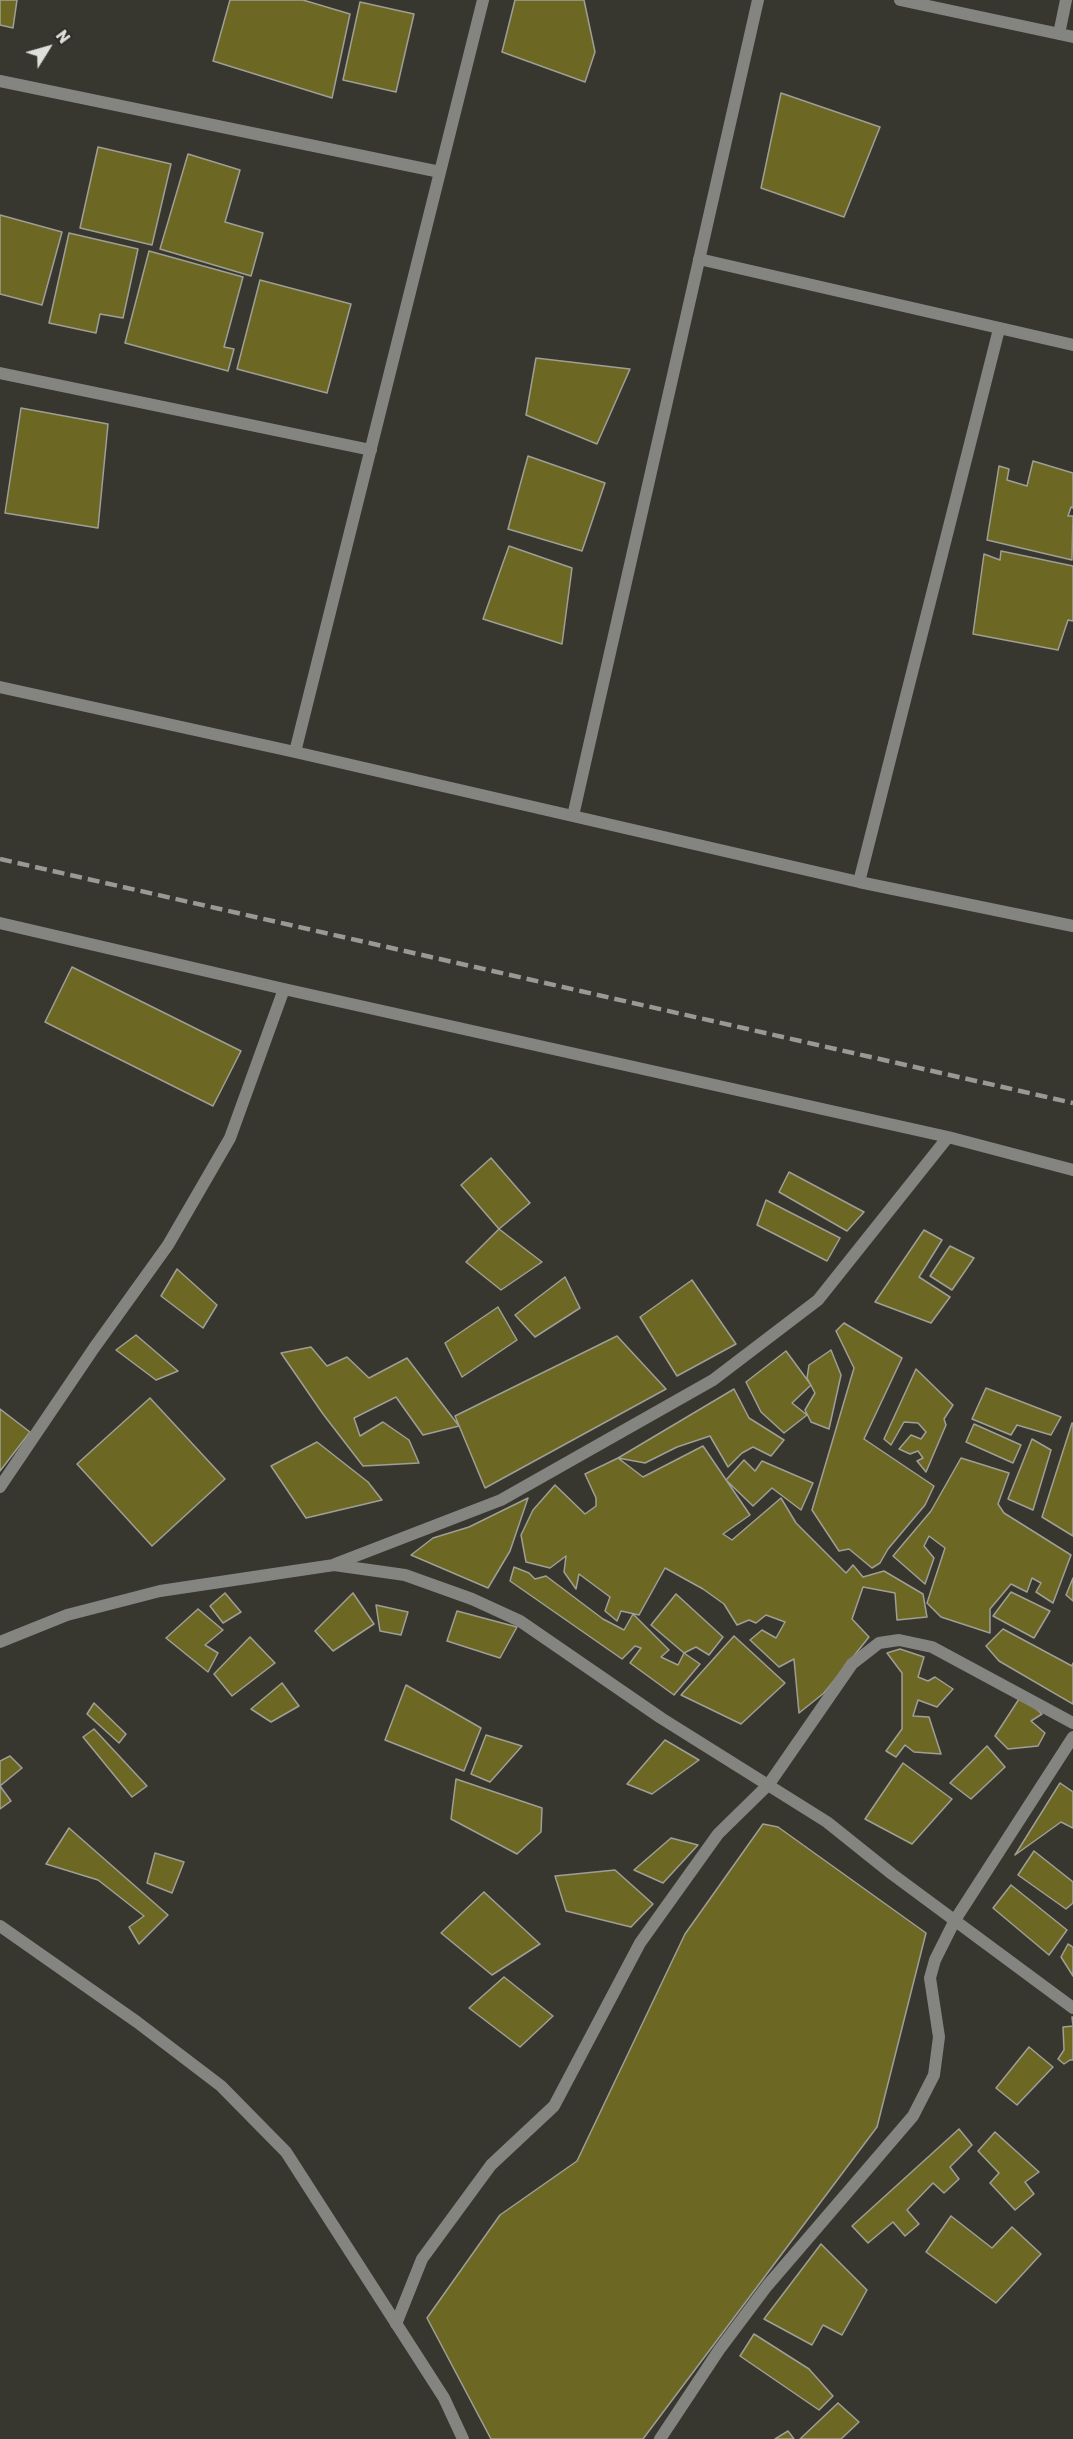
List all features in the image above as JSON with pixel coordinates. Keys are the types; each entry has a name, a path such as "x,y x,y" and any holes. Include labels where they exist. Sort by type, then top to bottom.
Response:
{"street":[{"path":"295,752 483,0"},
{"path":"573,816 758,0"},
{"path":"900,0 1073,37"},
{"path":"1059,34 1066,0"},
{"path":"0,81 440,172"},
{"path":"699,259 1073,345"},
{"path":"859,882 999,329"},
{"path":"0,373 370,450"},
{"path":"0,687 295,752 859,882 1073,926"},
{"path":"0,922 284,989 948,1137 1073,1170"},
{"path":"0,1487 94,1348 168,1245 230,1138 284,989"},
{"path":"0,1642 67,1615 160,1591 334,1565 501,1500 713,1380 818,1300 948,1137"},
{"path":"334,1565 405,1575 472,1599 520,1621 661,1718 827,1822 892,1874 1073,2008"},
{"path":"396,2324 422,2259 491,2165 554,2106 640,1943 718,1834 769,1784 852,1664 879,1643 898,1640 932,1647 1073,1724"},
{"path":"660,2439 719,2350 767,2286 913,2116 934,2075 939,2037 930,1978 935,1960 955,1920 1073,1737"},
{"path":"0,1926 137,2022 221,2086 286,2152 444,2398 463,2439"}],"building":[{"path":"0,0 17,0 13,28 0,25"},
{"path":"230,0 303,0 350,14 332,98 213,61"},
{"path":"515,0 584,0 595,52 585,82 502,52"},
{"path":"360,2 414,14 396,92 343,80"},
{"path":"781,93 880,127 844,217 761,188"},
{"path":"98,147 171,164 152,245 80,228"},
{"path":"188,154 240,170 225,222 263,233 251,276 160,249"},
{"path":"0,215 62,232 42,305 0,294"},
{"path":"69,233 138,249 123,318 100,314 96,333 49,323"},
{"path":"149,251 243,277 224,347 234,349 228,371 125,343"},
{"path":"260,280 351,304 327,393 237,369"},
{"path":"536,358 630,369 597,444 526,415"},
{"path":"21,408 108,424 98,528 5,513"},
{"path":"528,456 605,483 582,551 508,529"},
{"path":"1033,461 1073,473 1073,508 1071,507 1068,516 1073,516 1072,560 987,540 999,466 1009,469 1007,480 1027,486"},
{"path":"509,546 572,568 562,644 483,619"},
{"path":"1001,551 1073,566 1073,621 1068,620 1058,650 973,634 984,554 1000,560"},
{"path":"72,967 241,1051 213,1106 45,1022"},
{"path":"491,1158 530,1203 499,1229 461,1185"},
{"path":"789,1172 864,1212 847,1231 779,1192"},
{"path":"766,1200 840,1238 827,1261 757,1225"},
{"path":"499,1229 542,1262 501,1290 466,1262"},
{"path":"924,1230 942,1240 919,1277 950,1297 931,1323 875,1302"},
{"path":"950,1246 974,1258 952,1290 930,1276"},
{"path":"177,1269 217,1305 203,1328 161,1296"},
{"path":"565,1277 580,1308 535,1337 515,1315"},
{"path":"692,1280 736,1344 677,1376 640,1317"},
{"path":"498,1307 517,1340 462,1377 445,1343"},
{"path":"844,1323 902,1358 864,1439 934,1486 925,1505 888,1549 880,1563 872,1568 849,1549 839,1551 812,1510 854,1368 836,1331"},
{"path":"136,1335 178,1371 156,1380 116,1350"},
{"path":"617,1336 666,1389 485,1488 455,1416"},
{"path":"311,1347 327,1366 347,1357 369,1378 407,1358 459,1426 423,1435 396,1397 354,1418 360,1436 383,1422 409,1440 419,1463 363,1466 323,1414 281,1353"},
{"path":"831,1350 841,1375 829,1429 811,1422 805,1410 815,1393 807,1378 809,1365"},
{"path":"786,1351 811,1385 792,1403 807,1415 784,1433 761,1412 746,1382"},
{"path":"916,1369 953,1405 944,1419 946,1425 926,1472 917,1461 923,1458 918,1451 910,1454 899,1449 911,1435 921,1439 926,1432 918,1423 904,1422 891,1445 884,1439"},
{"path":"986,1388 1061,1417 1051,1435 1017,1425 1011,1435 972,1419"},
{"path":"734,1389 749,1418 784,1440 771,1456 753,1447 742,1453 728,1467 710,1436 677,1447 645,1463 618,1458"},
{"path":"150,1398 225,1479 152,1546 77,1464"},
{"path":"0,1409 30,1432 0,1471"},
{"path":"1073,1423 1073,1536 1042,1517"},
{"path":"974,1424 1021,1445 1013,1463 966,1442"},
{"path":"1032,1439 1051,1450 1033,1510 1008,1499"},
{"path":"317,1442 368,1482 382,1500 306,1518 271,1466"},
{"path":"703,1446 750,1515 723,1534 732,1540 781,1498 796,1523 846,1573 853,1565 863,1577 884,1571 923,1594 927,1617 897,1620 895,1593 863,1587 852,1619 869,1637 824,1693 799,1713 794,1659 779,1667 750,1640 762,1630 776,1638 785,1622 766,1615 756,1623 749,1620 737,1625 724,1604 703,1589 665,1568 639,1615 621,1611 617,1621 605,1611 610,1597 579,1574 576,1589 564,1572 566,1556 550,1568 526,1562 521,1535 533,1510 555,1485 585,1514 596,1506 596,1498 585,1474 618,1458 643,1477"},
{"path":"961,1458 1009,1473 998,1504 1004,1513 1071,1555 1053,1603 1036,1592 1041,1583 1032,1578 1027,1592 1011,1584 990,1609 990,1633 941,1617 927,1603 945,1548 929,1536 924,1546 934,1558 925,1584 893,1556 931,1511"},
{"path":"744,1460 755,1471 762,1461 813,1483 801,1510 772,1488 753,1506 726,1480"},
{"path":"528,1498 510,1551 488,1588 411,1555 433,1538 469,1527"},
{"path":"514,1567 529,1573 535,1579 546,1576 603,1619 624,1630 633,1614 669,1650 661,1657 678,1665 684,1653 700,1664 674,1695 630,1663 641,1648 635,1646 622,1659 510,1581"},
{"path":"1073,1578 1073,1601 1066,1595"},
{"path":"1011,1592 1050,1611 1034,1638 993,1616"},
{"path":"225,1593 241,1612 223,1623 210,1606"},
{"path":"353,1593 374,1624 333,1651 315,1631"},
{"path":"676,1594 723,1637 709,1655 696,1647 684,1653 651,1625"},
{"path":"376,1605 408,1612 401,1635 380,1631"},
{"path":"198,1609 223,1630 205,1645 218,1653 208,1672 166,1638"},
{"path":"457,1611 517,1627 500,1658 447,1641"},
{"path":"1003,1629 1072,1666 1073,1663 1073,1704 999,1661 986,1646"},
{"path":"734,1636 785,1683 741,1724 681,1695"},
{"path":"250,1637 275,1663 232,1696 214,1674"},
{"path":"900,1649 924,1657 918,1677 928,1681 935,1677 953,1689 937,1707 918,1700 913,1716 929,1717 941,1754 914,1752 905,1745 896,1757 886,1751 902,1729 902,1673 887,1653"},
{"path":"282,1683 299,1706 271,1722 251,1709"},
{"path":"406,1685 481,1728 464,1771 385,1740"},
{"path":"1021,1696 1042,1714 1031,1721 1045,1733 1038,1746 1008,1749 995,1736"},
{"path":"94,1703 126,1734 119,1743 87,1714"},
{"path":"94,1729 147,1786 132,1797 83,1737"},
{"path":"486,1735 522,1746 490,1782 471,1774"},
{"path":"665,1740 699,1760 652,1794 627,1784"},
{"path":"987,1746 1005,1767 971,1799 950,1783"},
{"path":"10,1756 22,1768 0,1786 0,1761"},
{"path":"903,1763 952,1799 912,1844 865,1819"},
{"path":"456,1779 542,1808 541,1832 517,1854 451,1819"},
{"path":"1060,1783 1073,1792 1073,1828 1061,1822 1015,1855"},
{"path":"0,1786 11,1801 0,1809"},
{"path":"763,1824 778,1827 926,1933 877,2127 643,2439 491,2439 427,2318 500,2215 577,2161 685,1934"},
{"path":"69,1828 168,1915 139,1944 129,1927 144,1916 98,1880 46,1864"},
{"path":"671,1838 698,1845 663,1883 634,1870"},
{"path":"1034,1851 1073,1882 1073,1903 1066,1909 1018,1875"},
{"path":"155,1853 184,1862 172,1893 147,1883"},
{"path":"615,1870 653,1904 631,1927 566,1911 555,1876"},
{"path":"1011,1885 1067,1930 1049,1955 993,1908"},
{"path":"484,1892 540,1944 492,1975 441,1933"},
{"path":"1068,1944 1073,1947 1073,1976 1061,1957"},
{"path":"504,1977 553,2016 520,2047 469,2008"},
{"path":"1073,2026 1073,2060 1064,2064 1058,2059 1064,2050 1063,2027"},
{"path":"1029,2047 1053,2067 1017,2105 996,2088"},
{"path":"959,2129 972,2145 950,2167 959,2179 944,2193 933,2183 907,2210 919,2224 905,2236 893,2222 868,2243 852,2226"},
{"path":"995,2132 1039,2172 1025,2182 1034,2194 1015,2210 990,2183 999,2173 978,2151"},
{"path":"951,2216 992,2248 1012,2227 1041,2254 996,2303 926,2252"},
{"path":"821,2244 867,2290 842,2335 823,2325 812,2345 764,2319"},
{"path":"754,2334 809,2369 833,2396 819,2410 740,2356"},
{"path":"838,2403 859,2422 841,2439 800,2439"},
{"path":"788,2431 794,2439 775,2439"}],"railway":[{"path":"0,859 1073,1103"}]}
